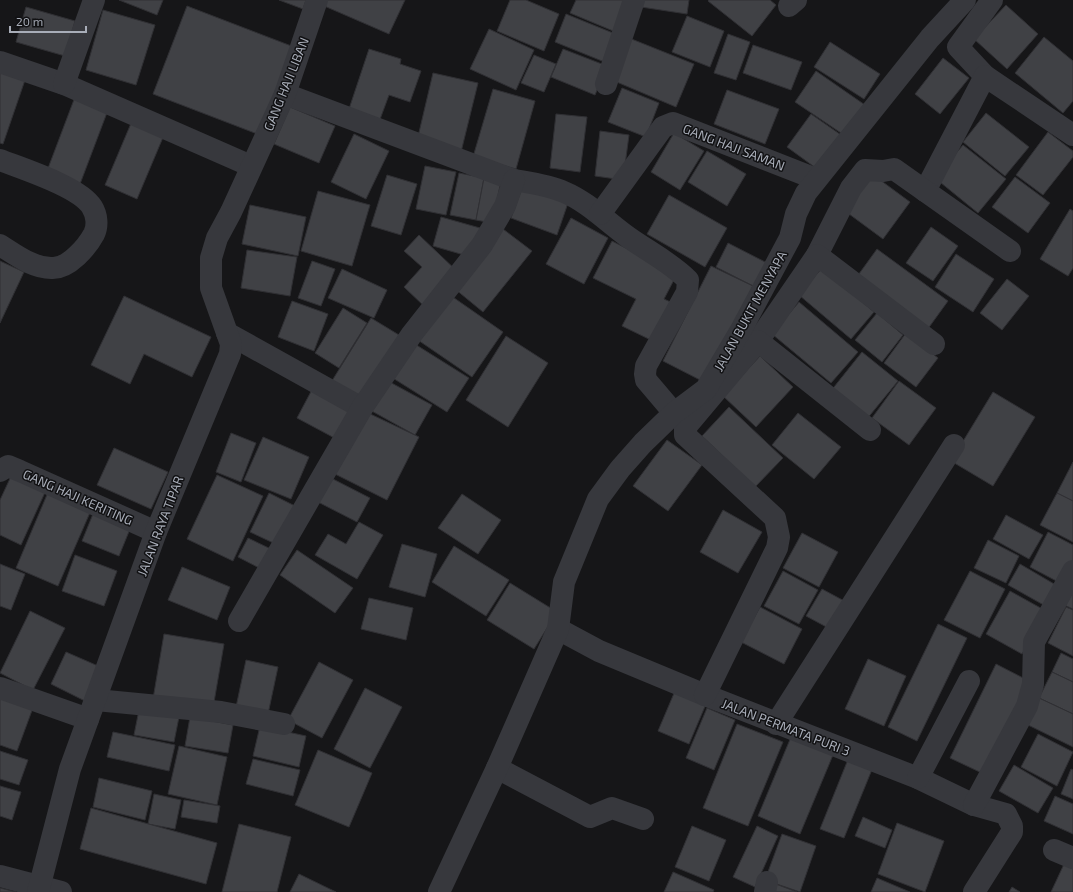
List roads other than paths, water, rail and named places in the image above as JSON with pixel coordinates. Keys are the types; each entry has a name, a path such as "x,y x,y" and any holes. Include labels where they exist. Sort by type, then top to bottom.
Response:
{"street":[{"path":"64,84 94,0"},
{"name":"GANG HAJI LIBAN","path":"251,166 285,94 317,0"},
{"path":"606,84 634,0"},
{"name":"JALAN BUKIT MENYAPA","path":"439,892 497,768 558,629 564,582 598,499 620,469 643,443 674,413 706,389 742,328 790,238 796,214 806,193 930,38 965,0"},
{"path":"992,0 958,47 985,76 1073,135"},
{"path":"0,62 64,84 251,166"},
{"path":"925,191 985,76"},
{"path":"285,94 514,180 544,185 564,192 600,214 628,237 674,266 688,280 687,292 646,366 645,374 646,380 674,413"},
{"name":"GANG HAJI SAMAN","path":"600,214 663,127 674,123 816,179"},
{"path":"0,160 68,188 85,199 92,207 96,221 94,233 83,248 67,263 54,268 39,266 0,245"},
{"name":"JALAN RAYA TIPAR","path":"38,889 70,769 156,532 228,362 231,344 211,288 211,258 217,238 231,212 251,166"},
{"path":"758,341 817,255 851,188 865,170 883,171 894,169 1010,251"},
{"path":"240,621 362,408 412,334 482,245 505,206 514,180"},
{"path":"817,255 934,344"},
{"path":"227,333 362,408"},
{"name":"JALAN BUKIT MENYAPA","path":"704,695 777,548 779,537 775,518 685,435 685,428 758,341 870,430"},
{"path":"776,724 954,445"},
{"name":"GANG HAJI KERITING","path":"0,471 8,466 14,468 156,532"},
{"path":"974,805 1028,706 1033,684 1034,642 1073,571"},
{"name":"JALAN PERMATA PURI 3","path":"558,629 599,651 704,695 918,778 974,805 1006,814 1012,826 1012,832 974,892"},
{"path":"918,778 969,681"},
{"path":"0,688 92,709 222,712 284,724"},
{"path":"497,768 590,817 612,808 643,819"},
{"path":"0,876 38,889 61,892"}]}
